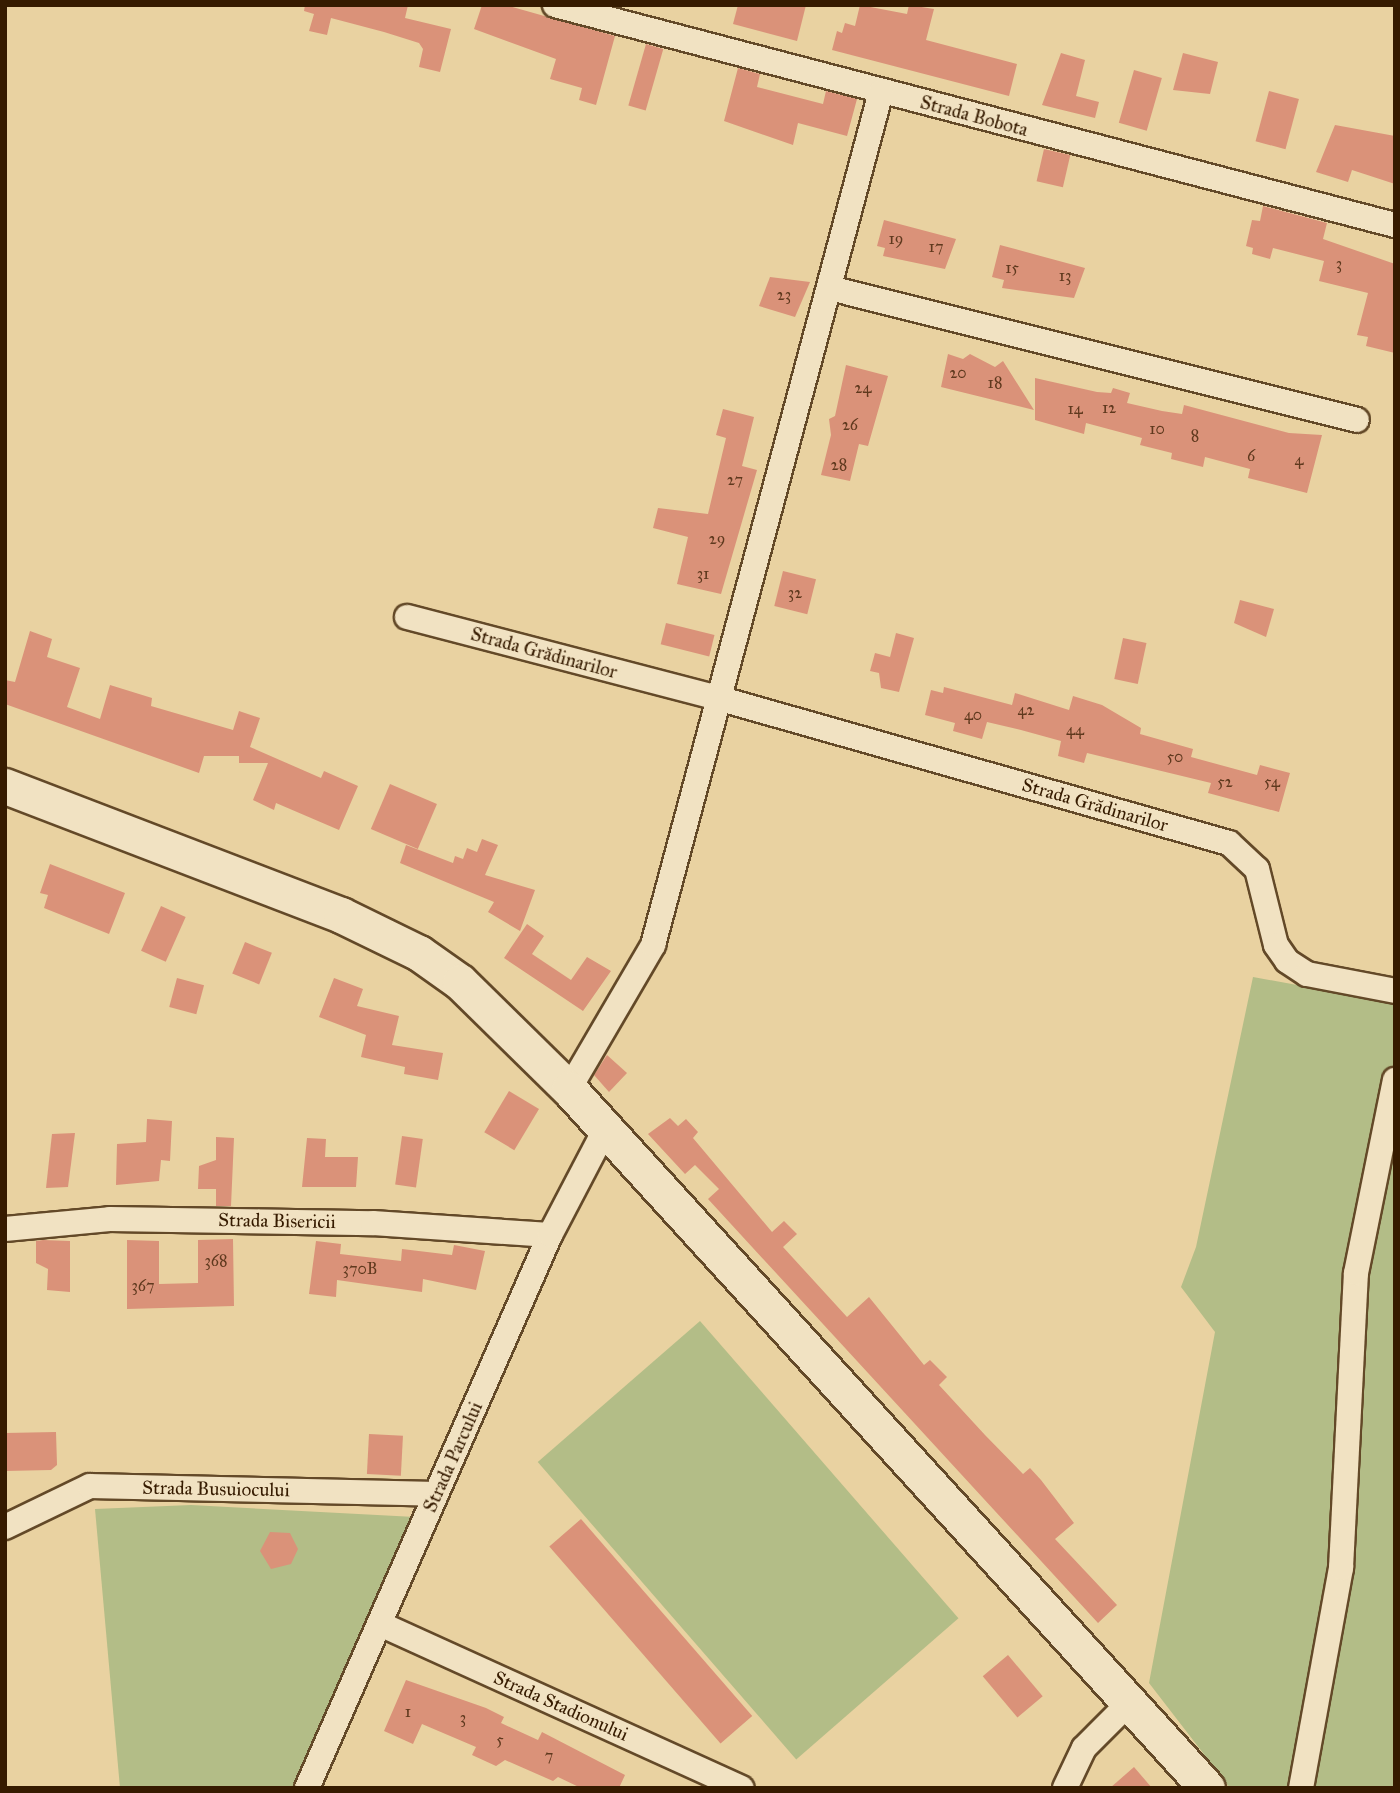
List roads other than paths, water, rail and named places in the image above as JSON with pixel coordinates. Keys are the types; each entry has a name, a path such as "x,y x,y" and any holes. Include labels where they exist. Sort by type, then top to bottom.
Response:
{"main road":[{"path":"5,786 341,915 419,953 460,982 569,1089 1207,1788"}],"street":[{"name":"Strada Bobota","path":"555,5 1395,225"},
{"path":"569,1089 653,946 881,92"},
{"path":"830,288 1357,420"},
{"name":"Strada Grădinarilor","path":"407,617 721,699 1229,843 1257,869 1276,946 1287,961 1307,974 1395,991"},
{"path":"1301,1788 1341,1568 1356,1273 1395,1080"},
{"name":"Strada Parcului","path":"307,1788 550,1235 605,1130"},
{"name":"Strada Bisericii","path":"5,1229 110,1219 373,1223 550,1235"},
{"name":"Strada Busuiocului","path":"5,1527 90,1486 436,1494"},
{"name":"Strada Stadionului","path":"380,1624 741,1788"},
{"path":"1065,1788 1084,1748 1130,1702"}]}
